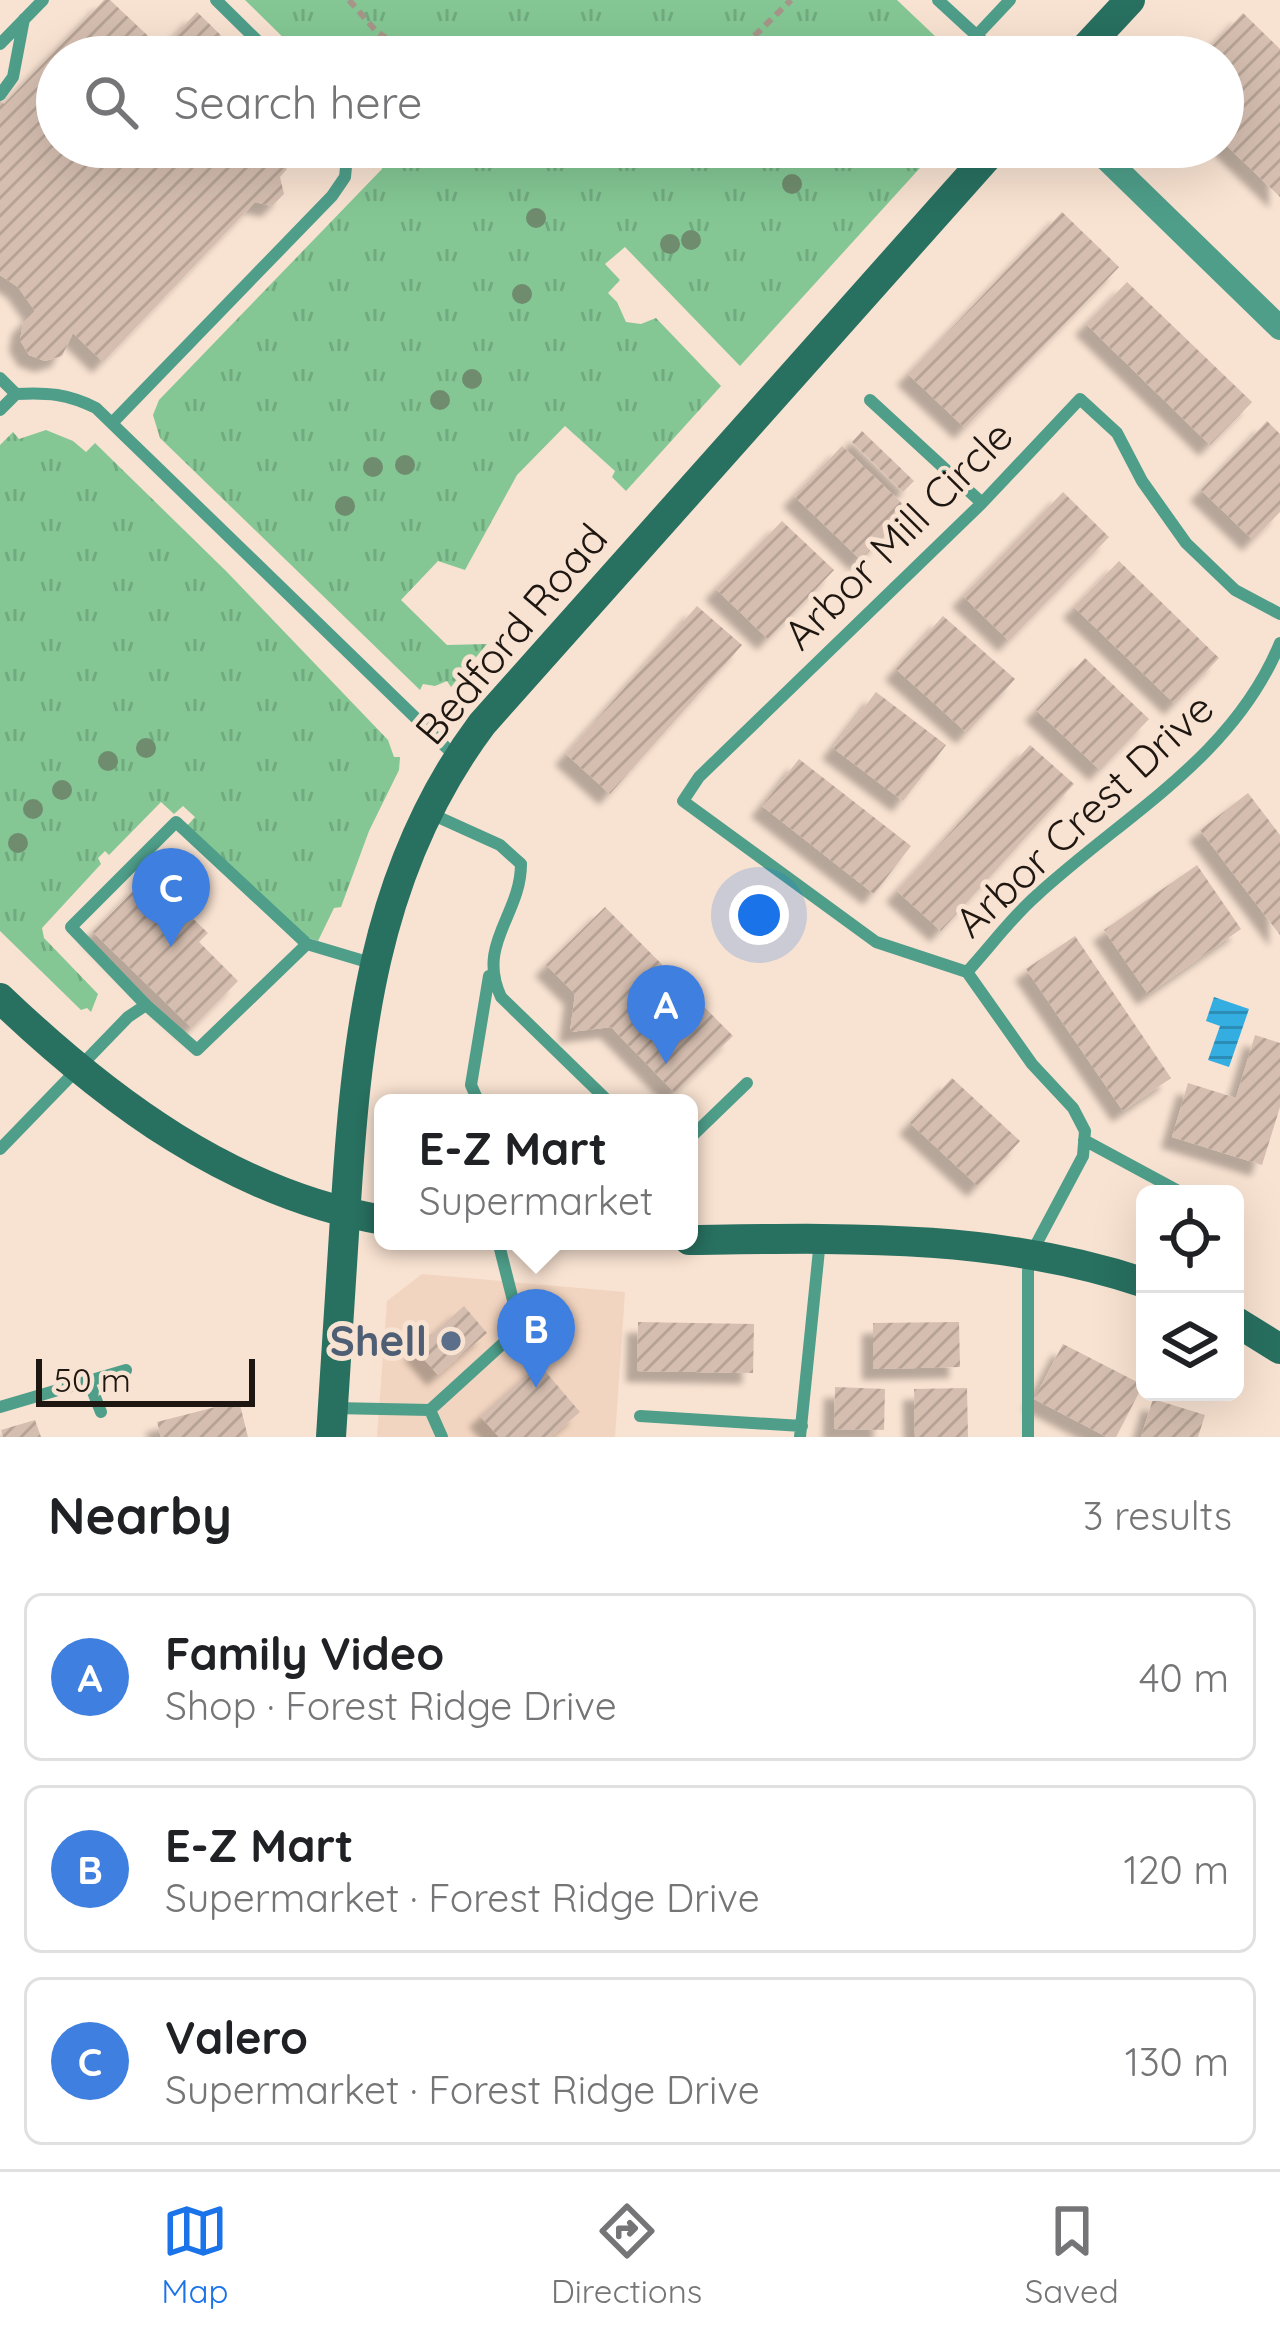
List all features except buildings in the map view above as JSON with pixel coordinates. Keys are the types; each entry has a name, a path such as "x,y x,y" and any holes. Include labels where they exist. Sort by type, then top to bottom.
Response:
{"main road":[{"path":"1095,36 1124,2"},
{"name":"Bedford Road","path":"332,1422 353,1082 385,918 426,812 457,758 513,688 977,168"},
{"path":"0,998 78,1071 206,1157 258,1183 345,1214 374,1219"},
{"path":"698,1240 898,1239 1032,1252 1136,1280"},
{"path":"1244,1327 1280,1349"}],"street":[{"path":"1116,168 1280,328"}],"lane":[{"path":"0,44 43,0"},
{"path":"215,0 252,36"},
{"path":"938,0 976,35 1010,0"},
{"path":"0,95 13,77 24,19"},
{"path":"113,422 332,196 346,168"},
{"path":"0,378 16,394 71,395 113,422 457,758"},
{"path":"0,410 16,394"},
{"name":"Arbor Mill Circle","path":"831,908 682,801 699,776 982,503 1080,399 1117,434 1142,481 1186,543 1235,590 1280,614"},
{"path":"870,400 982,503"},
{"name":"Arbor Crest Drive","path":"967,972 1035,897 1187,774 1247,706 1280,643"},
{"path":"426,812 500,845 521,864 521,881 491,966 471,1085 475,1094"},
{"path":"308,944 197,1050 71,928 176,822 308,944 374,964"},
{"name":"Arbor Crest Drive","path":"831,908 876,942 967,972 1031,1064 1073,1108 1085,1131 1084,1140"},
{"path":"491,966 501,997 601,1094"},
{"path":"0,1149 128,1017 146,1005"},
{"path":"698,1130 747,1083"},
{"path":"1028,1437 1028,1271 1032,1252 1083,1156 1084,1140 1167,1185"},
{"path":"640,1416 801,1432 820,1238"},
{"path":"332,1422 430,1410 520,1328 500,1250"},
{"path":"0,1407 126,1370"},
{"path":"89,1382 101,1412"},
{"path":"430,1410 442,1437"}],"path":[{"path":"350,0 383,36"},
{"path":"754,36 791,0"}],"shaded area":[{"path":"422,1274 625,1292 615,1437 377,1437 387,1301"}],"green space":[{"path":"245,0 897,0 935,36 282,36"},
{"path":"920,168 740,366 625,247 605,264 620,280 608,293 626,322 641,324 656,318 721,386 626,491 612,477 615,471 565,426 517,475 465,570 438,561 401,600 447,645 487,644 451,687 447,681 423,684 420,690 160,438 153,415 159,400 382,169"},
{"path":"46,430 86,452 95,443 227,572 388,740 394,757 400,757 399,770 369,831 341,907 334,908 318,941 306,937 187,826 195,817 183,806 174,814 161,802 109,855 105,851 98,858 101,864 42,928 44,938 98,994 91,1012 81,1010 0,931 0,445 13,432 19,439"}],"water":[{"path":"1214,997 1249,1009 1229,1067 1208,1060 1220,1026 1206,1021"}],"place":[{"name":"Valero","path":"171,947"},
{"name":"Family Video","path":"666,1064"},
{"name":"Shell","path":"451,1341"},
{"name":"E-Z Mart","path":"536,1388"}]}
